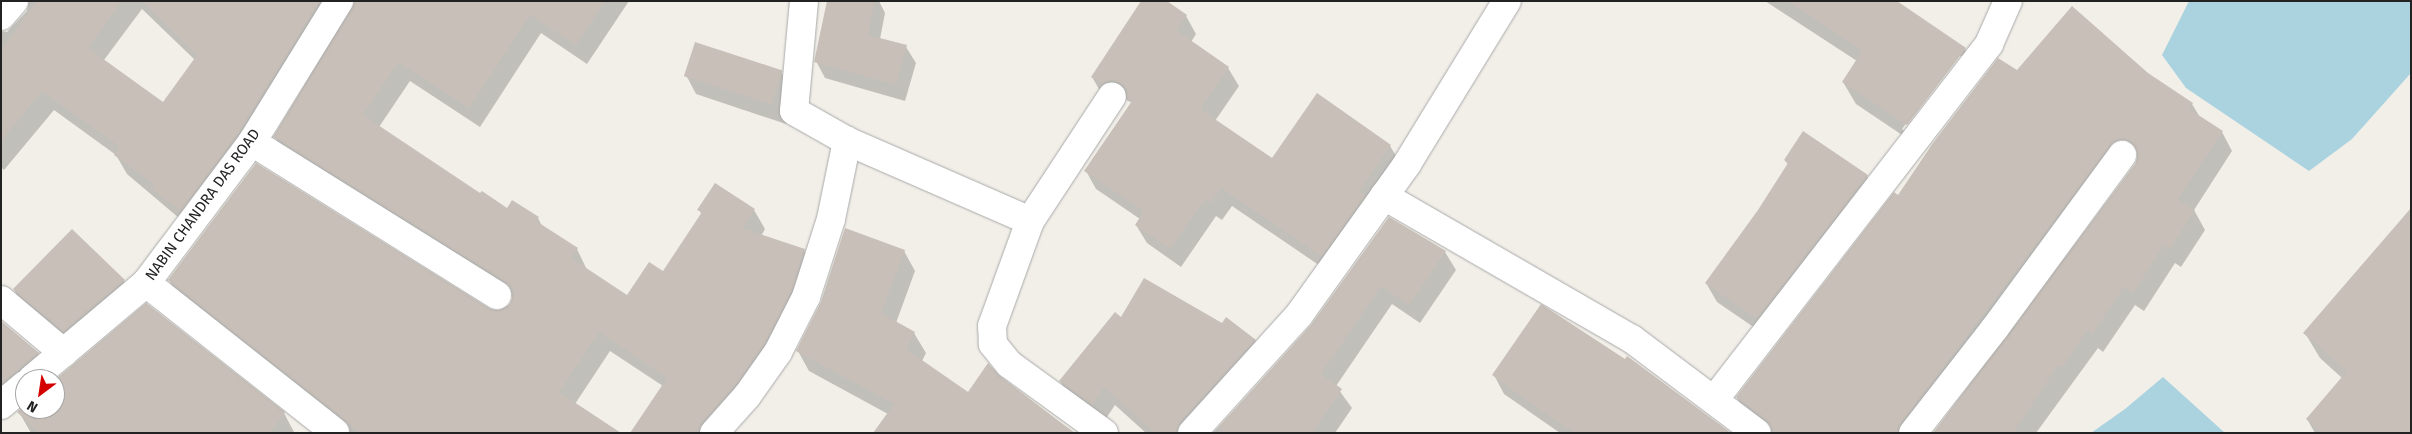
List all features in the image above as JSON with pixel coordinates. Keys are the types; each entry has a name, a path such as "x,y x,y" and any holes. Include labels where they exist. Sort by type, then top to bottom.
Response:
{"street":[{"path":"1,16 14,1"},
{"name":"NABIN CHANDRA DAS ROAD","path":"44,369 146,283 252,142 339,1"},
{"path":"804,1 794,111 847,141 1030,221"},
{"path":"1192,433 1299,315 1384,196 1507,1"},
{"path":"1714,400 1989,44 2008,1"},
{"path":"1104,433 1037,387 1009,364 993,344 992,326 1002,292 1030,221 1112,96"},
{"path":"714,433 747,396 778,352 806,298 831,219 847,141"},
{"path":"252,142 496,295"},
{"path":"1913,433 1995,328 2122,155"},
{"path":"1384,196 1632,339 1757,433"},
{"path":"146,283 335,432"},
{"path":"1,300 64,353"},
{"path":"1,405 15,393"}],"water":[{"path":"2189,1 2411,1 2411,73 2352,139 2309,171 2186,88 2162,55"},
{"path":"2163,377 2225,433 2091,433 2125,409"}],"building":[{"path":"37,1 122,1 88,48 163,102 197,55 142,1 320,1 239,133 181,211 151,189 155,185 114,155 120,147 42,91 1,141 1,50"},
{"path":"355,1 605,1 576,45 530,15 469,108 398,62 363,115 480,193 482,191 507,208 512,200 539,217 536,221 578,248 571,258 627,295 649,262 663,271 702,212 697,210 715,183 755,209 742,228 805,249 792,291 765,344 735,386 702,423 699,433 630,433 667,378 599,332 559,392 621,433 360,433 168,280 256,163 489,308 497,311 510,304 513,295 505,282 273,137"},
{"path":"827,1 875,1 868,35 907,45 896,85 814,62"},
{"path":"1141,1 1167,1 1187,15 1176,30 1229,67 1200,109 1272,158 1317,93 1391,145 1359,192 1365,196 1322,257 1221,188 1211,203 1205,199 1170,249 1135,225 1144,211 1084,171 1132,101 1127,98 1126,89 1120,83 1112,80 1103,84 1091,77"},
{"path":"1788,1 1897,1 1966,48 1907,125 1842,82 1862,51"},
{"path":"2072,6 2148,73 2193,103 2189,109 2223,131 2178,199 2195,210 2170,249 2164,245 2133,293 2124,287 2092,334 2087,330 2062,368 2058,365 2013,433 1933,433 2135,164 2138,156 2132,143 2115,141 1901,423 1898,433 1772,433 1767,421 1736,397 1894,192 1898,195 1933,143 1998,58 2017,70"},
{"path":"695,42 782,70 771,105 684,76"},
{"path":"1803,131 1868,175 1757,319 1705,283 1758,210 1788,163 1784,160"},
{"path":"2411,208 2411,433 2322,433 2306,419 2347,371 2303,333"},
{"path":"1389,217 1446,251 1409,305 1381,286 1321,374 1342,389 1312,433 1225,433 1219,427 1311,325"},
{"path":"845,228 905,250 881,313 915,332 906,349 968,392 988,363 1000,376 1074,433 873,433 894,404 796,351 821,302"},
{"path":"72,229 125,280 63,332 13,289"},
{"path":"1144,278 1222,323 1226,317 1256,340 1180,422 1177,433 1155,433 1104,387 1092,405 1059,381 1115,312 1121,317"},
{"path":"146,303 285,412 270,433 39,433 24,419 65,419 65,372"},
{"path":"1541,304 1625,359 1627,356 1731,433 1574,433 1492,375"},
{"path":"1,321 39,353 19,369 15,369 15,373 1,384"}]}
